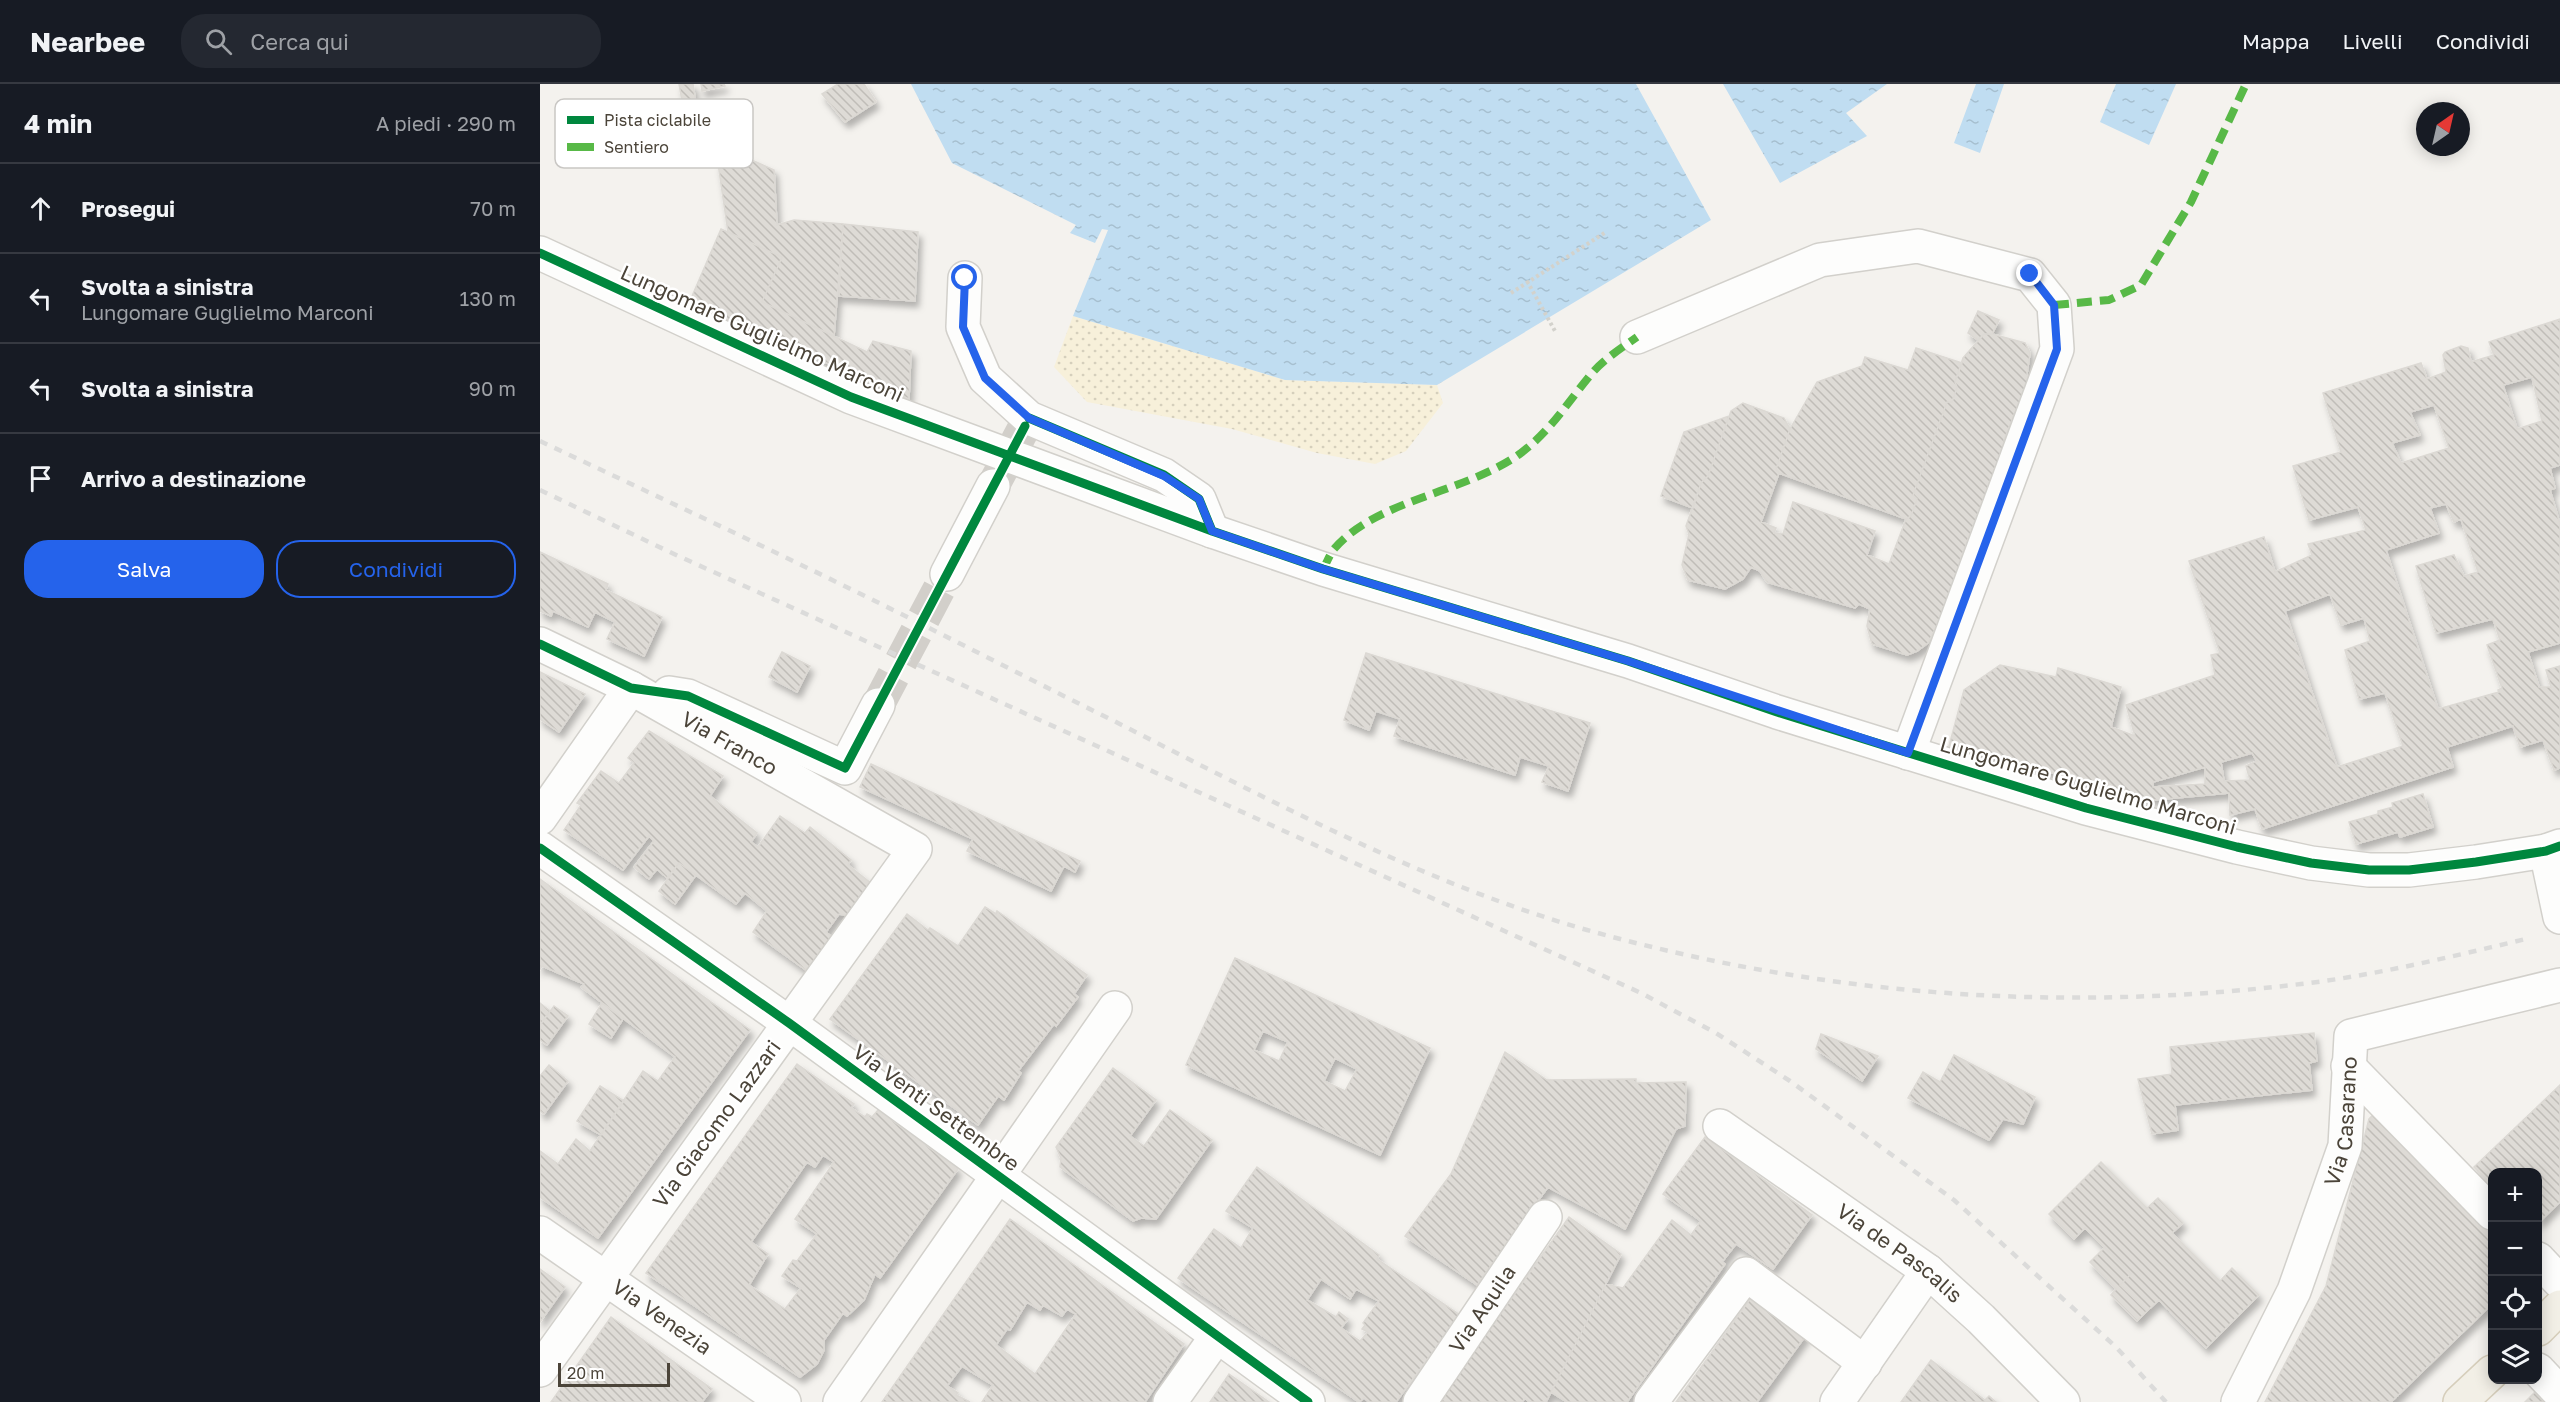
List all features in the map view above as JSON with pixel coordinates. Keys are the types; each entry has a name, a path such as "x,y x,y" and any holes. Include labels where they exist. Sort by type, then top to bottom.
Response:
{"main road":[{"path":"2542,1325 2560,1307"},
{"path":"2460,1402 2488,1377"}],"street":[{"path":"1637,337 1820,260 1918,246 2030,274 2054,305 2057,349 1908,753"},
{"name":"Lungomare Guglielmo Marconi","path":"540,253 851,398 1212,531 1323,569 1628,661 1908,753 2086,808 2236,847 2311,863 2369,870 2409,870 2553,848"},
{"path":"965,278 963,327 985,378 1027,422 1164,476 1199,499 1212,531"},
{"path":"947,574 993,486"},
{"name":"Via Franco","path":"540,644 631,688 915,849"},
{"path":"540,818 631,688 688,696 845,768 878,705"},
{"name":"Via Venti Settembre","path":"540,848 789,1023 1308,1402"},
{"path":"2553,848 2560,916"},
{"name":"Via Giacomo Lazzari","path":"540,1370 915,849"},
{"name":"Via Casarano","path":"2238,1402 2294,1291 2345,1146 2351,1036 2560,986"},
{"path":"840,1402 1114,1008"},
{"path":"2348,1066 2488,1208"},
{"name":"Via de Pascalis","path":"1720,1126 1928,1271 1982,1319 2063,1402"},
{"name":"Via Aquila","path":"1420,1402 1545,1217"},
{"name":"Via Venezia","path":"540,1233 784,1402"},
{"path":"2542,1263 2560,1282"},
{"path":"1837,1402 1928,1271"},
{"path":"1651,1402 1746,1274 1864,1363"},
{"path":"1170,1402 1216,1336"},
{"path":"2542,1374 2560,1394"}],"path":[{"path":"1511,292 1606,232"},
{"path":"1527,281 1555,331"}],"sand":[{"path":"1073,316 1285,380 1437,385 1443,403 1406,451 1375,464 1317,453 1232,429 1087,402 1054,367"}],"water":[{"path":"911,84 1636,84 1711,220 1437,385 1285,380 1073,316 1108,230 1102,229 1095,243 1070,233 1076,225 952,163"},
{"path":"1723,84 1887,84 1846,113 1867,136 1780,183"},
{"path":"1976,84 2004,84 1980,153 1954,143"},
{"path":"2116,84 2176,84 2149,145 2100,122"}],"building":[{"path":"679,84 693,84 695,99 682,99"},
{"path":"701,84 724,84 725,86 702,91"},
{"path":"838,84 864,84 876,102 845,122 822,94"},
{"path":"753,161 774,170 777,225 794,220 843,224 834,336 762,302 782,257 728,232 719,168 753,168"},
{"path":"843,224 918,232 915,301 839,296"},
{"path":"721,229 782,257 762,302 867,352 873,341 911,351 909,399 689,303"},
{"path":"1978,311 1999,320 1992,334 1984,334 1978,340 1968,333"},
{"path":"2560,319 2560,465 2550,468 2555,488 2550,490 2560,524 2560,643 2528,652 2539,687 2551,687 2546,670 2560,666 2560,768 2554,770 2543,740 2520,747 2513,726 2447,747 2453,767 2262,829 2255,809 2230,815 2229,793 2155,800 1949,746 1964,690 2000,665 2056,677 2058,668 2121,687 2111,727 2135,736 2126,705 2215,675 2211,655 2220,653 2189,561 2264,537 2275,572 2312,555 2308,544 2366,530 2358,507 2309,520 2293,466 2341,452 2323,393 2421,363 2427,379 2446,372 2443,355 2445,352 2461,346 2468,348 2471,362 2494,355 2489,342","holes":["2532,377 2542,421 2517,429 2503,385","2434,405 2449,448 2401,463 2392,443 2420,435 2410,412","2446,504 2454,522 2461,519 2478,572 2464,576 2454,555 2416,566 2436,633 2493,619 2500,640 2487,645 2502,688 2498,690 2499,692 2438,709 2386,550 2439,533 2430,508","2330,594 2341,625 2364,618 2370,641 2345,650 2359,699 2385,693 2403,746 2337,767 2285,611","2252,753 2257,761 2246,766 2250,780 2224,781 2221,762","2205,767 2205,784 2153,787 2153,782"]},
{"path":"1984,334 2025,343 2030,353 2027,374 2030,385 2023,404 2016,410 2004,440 2008,452 1991,496 1982,503 1959,563 1961,574 1928,643 1907,655 1872,644 1867,626 1870,609 1859,604 1855,608 1767,582 1760,571 1751,567 1743,579 1725,589 1688,580 1682,565 1689,534 1686,526 1701,483 1708,476 1731,411 1743,403 1784,418 1790,429 1776,469 1779,473 1761,522 1776,528 1774,533 1783,534 1793,502 1875,531 1867,555 1889,564 1906,519 1911,516 1917,499 1913,495 1947,402 1952,402 1957,387 1955,382 1963,358"},
{"path":"1916,348 1962,363 1955,382 1957,387 1952,402 1947,402 1913,495 1917,499 1911,516 1906,519 1779,473 1776,469 1790,429 1817,382 1862,366 1865,357 1908,370"},
{"path":"1729,416 1708,476 1701,483 1693,508 1661,496 1684,432"},
{"path":"540,552 608,584 606,590 662,617 644,656 607,639 615,622 595,612 588,627 553,611 551,616 540,611"},
{"path":"782,652 810,666 797,692 769,677"},
{"path":"1366,653 1590,723 1568,791 1542,782 1549,766 1520,757 1515,775 1394,736 1400,719 1376,711 1369,730 1344,720"},
{"path":"540,672 585,694 559,732 540,719"},
{"path":"649,731 723,776 710,796 757,833 751,842 758,847 780,816 805,833 810,827 851,860 848,865 872,884 849,916 839,914 826,932 833,938 806,970 753,932 767,911 745,893 736,904 679,863 667,878 657,869 649,879 634,867 654,841 649,836 623,870 564,830 581,805 577,803 601,771 619,783 634,763 628,758"},
{"path":"871,764 1080,861 1075,872 1064,866 1051,891 967,851 973,839 860,787"},
{"path":"2423,794 2433,827 2400,837 2398,832 2356,844 2349,822 2378,814 2378,811 2393,807 2392,803"},
{"path":"679,863 696,875 675,904 659,891"},
{"path":"540,879 750,1030 598,1238 540,1197 540,1151 558,1164 576,1139 590,1151 643,1071 658,1081 675,1057 581,987 584,984 542,966 540,969"},
{"path":"985,907 996,914 997,911 1087,975 1074,994 1078,997 1018,1071 1021,1073 1004,1100 998,1096 978,1125 830,1019 907,914 928,930 930,928 958,946"},
{"path":"1235,958 1430,1048 1380,1155 1186,1065","holes":["1263,1031 1288,1042 1279,1061 1254,1050","1335,1058 1357,1069 1345,1091 1324,1081"]},
{"path":"540,1003 550,1011 540,1025"},
{"path":"602,1003 623,1019 611,1038 589,1024"},
{"path":"554,1006 568,1016 547,1045 540,1040 540,1025"},
{"path":"2314,1033 2317,1061 2309,1063 2312,1090 2175,1105 2178,1130 2152,1134 2138,1079 2172,1074 2170,1047"},
{"path":"1821,1034 1878,1056 1862,1081 1816,1049"},
{"path":"1505,1052 1547,1080 1636,1079 1636,1083 1686,1082 1685,1126 1676,1129 1625,1229 1548,1187 1477,1285 1405,1236 1451,1174"},
{"path":"1954,1055 2035,1097 2023,1124 2003,1119 1989,1140 1908,1098 1923,1072 1940,1082"},
{"path":"797,1064 854,1104 851,1108 865,1117 867,1114 872,1117 878,1110 958,1169 880,1278 875,1274 864,1300 847,1316 843,1313 824,1340 824,1350 817,1364 800,1377 646,1273","holes":["823,1155 834,1162 795,1219 817,1234 797,1261 793,1260 782,1276 801,1288 785,1309 749,1285 768,1254 751,1242 807,1162 815,1167"]},
{"path":"549,1065 568,1081 544,1114 540,1111 540,1076"},
{"path":"1113,1068 1156,1100 1130,1136 1144,1146 1170,1110 1212,1140 1156,1219 1141,1218 1133,1221 1060,1167 1061,1158 1056,1147"},
{"path":"2560,1085 2560,1202 2542,1219 2542,1168 2488,1168 2488,1182 2474,1167"},
{"path":"600,1086 624,1101 601,1135 577,1121"},
{"path":"2374,1114 2488,1232 2488,1308 2391,1402 2265,1402 2326,1286 2369,1119"},
{"path":"1705,1137 1812,1215 1773,1269 1736,1244 1722,1262 1725,1264 1627,1402 1567,1402 1551,1392 1606,1284 1623,1288 1672,1220 1691,1235 1701,1221 1663,1194"},
{"path":"2101,1162 2147,1208 2158,1198 2183,1223 2172,1233 2220,1281 2232,1268 2259,1295 2206,1348 2159,1300 2147,1311 2120,1285 2131,1274 2085,1228 2074,1239 2049,1214"},
{"path":"1257,1167 1379,1255 1377,1259 1460,1315 1396,1402 1369,1402 1364,1398 1359,1402 1178,1278 1214,1229 1241,1248 1253,1228 1226,1211","holes":["1321,1279 1350,1299 1356,1289 1379,1301 1363,1323 1365,1325 1362,1329 1368,1332 1360,1341 1341,1328 1348,1319 1339,1312 1336,1317 1307,1300"]},
{"path":"1569,1217 1621,1254 1546,1402 1529,1402 1525,1398 1522,1402 1438,1402"},
{"path":"1010,1219 1184,1344 1145,1402 982,1402 993,1385 962,1366 947,1386 958,1393 956,1395 970,1402 882,1402","holes":["1027,1302 1040,1310 1043,1305 1062,1316 1067,1309 1076,1314 1035,1374 996,1345 1007,1329 1010,1330"]},
{"path":"2105,1247 2131,1274 2120,1285 2147,1311 2137,1321 2111,1295 2116,1289 2090,1262"},
{"path":"540,1269 565,1287 540,1322"},
{"path":"1753,1295 1807,1334 1757,1402 1676,1402"},
{"path":"611,1317 712,1389 702,1402 551,1402"},
{"path":"1931,1360 1985,1400 1989,1396 1996,1402 1901,1402"},
{"path":"1229,1374 1269,1402 1210,1402"},
{"path":"2540,1387 2554,1402 2525,1402"}],"tunnel":[{"path":"993,486 1025,426"},
{"path":"878,705 947,574"}],"railway":[{"path":"540,441 833,581 1286,808 1404,863 1525,911 1587,930 1675,952 1764,970 1852,984 1941,993 2031,997 2120,997 2210,993 2359,976 2530,938"},
{"path":"540,490 674,554 1641,993 1716,1033 1790,1081 1954,1200 2116,1347 2166,1402"}],"marked path":[{"path":"2054,305 2109,300 2141,285 2191,202 2246,84"},
{"path":"1323,569 1334,549 1352,532 1374,519 1398,507 1475,478 1521,453 1549,427 1599,366 1637,337"}],"cycle path":[{"path":"540,253 851,397 1212,531 1323,569 1628,661 1777,712 2086,808 2237,847 2311,863 2369,870 2409,870 2476,862 2546,851 2560,846"},
{"path":"1029,418 1164,475 1199,499 1212,531"},
{"path":"540,644 631,688 688,696 845,768 1025,426"},
{"path":"540,848 789,1023 1308,1402"}],"route":[{"path":"965,278 963,327 985,378 1029,418 1164,476 1199,499 1212,531 1323,569 1628,661 1908,753 2057,349 2054,305 2030,274"}]}
